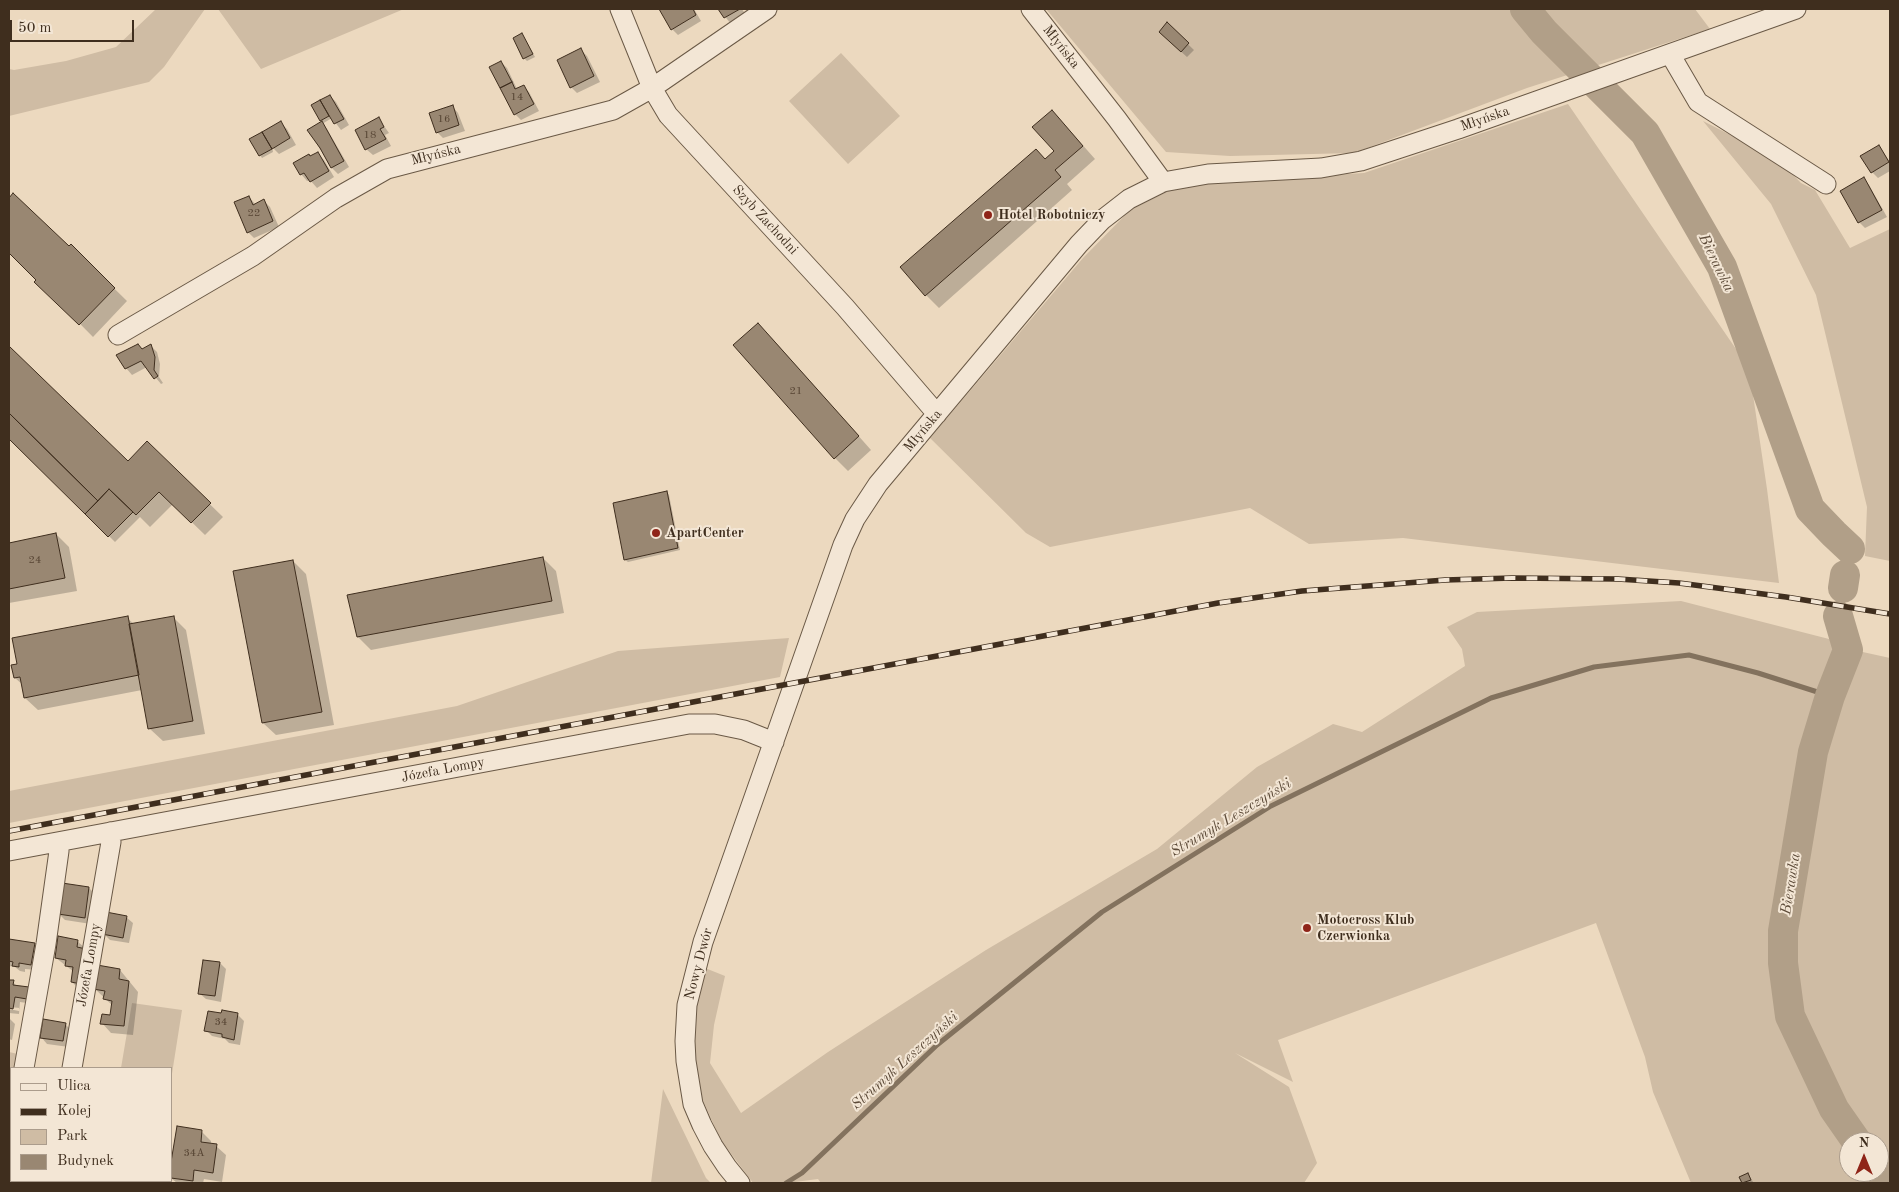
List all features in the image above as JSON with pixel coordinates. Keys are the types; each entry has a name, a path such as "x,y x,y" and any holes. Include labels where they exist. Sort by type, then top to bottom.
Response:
{"street":[{"name":"Szyb Zachodni","path":"620,9 652,88 663,108 678,127 845,306 937,414"},
{"name":"Młyńska","path":"118,335 254,256 343,194 387,169 605,114 623,106 652,88 767,9"},
{"name":"Młyńska","path":"1031,9 1117,119 1163,182"},
{"name":"Młyńska","path":"774,742 837,561 854,519 878,484 1056,270 1093,229 1129,200 1163,182 1208,174 1311,169 1352,164 1381,156 1796,9"},
{"path":"1670,54 1698,102 1826,184"},
{"name":"Józefa Lompy","path":"9,860 9,851 689,724 715,724 744,730 774,742"},
{"name":"Nowy Dwór","path":"740,1183 713,1146 694,1104 686,1061 686,1022 691,988 703,942 774,742"},
{"name":"Józefa Lompy","path":"72,1067 110,842 110,832"},
{"path":"24,1067 46,944 59,842"}],"green space":[{"path":"156,9 205,9 164,67 149,82 9,116 9,69 14,70 66,61 116,47"},
{"path":"218,9 404,9 261,69"},
{"path":"1046,9 1695,9 1710,29 1527,88 1354,153 1230,156 1166,152"},
{"path":"841,53 900,116 848,164 789,101"},
{"path":"1568,104 1749,368 1779,583 1403,538 1309,544 1250,508 1050,547 1026,533 930,438 1083,258 1138,202 1166,189 1234,177 1299,177 1364,173"},
{"path":"1703,121 1778,159 1801,183 1815,190 1850,248 1890,229 1890,561 1865,556 1867,507 1816,295 1771,204"},
{"path":"1681,601 1829,639 1840,647 1890,658 1890,1183 1691,1183 1653,1092 1645,1057 1596,923 1278,1040 1293,1082 1235,1053 1289,1087 1317,1163 1304,1183 821,1183 818,1179 787,1183 753,1183 720,1139 695,1082 693,1022 705,968 725,976 714,1025 710,1063 741,1113 828,1052 986,950 1157,849 1257,767 1333,724 1362,732 1465,666 1462,649 1447,627 1477,612"},
{"path":"789,638 780,677 9,823 9,791 457,706 618,651"},
{"path":"132,1003 182,1010 172,1074 172,1067 121,1067"},
{"path":"9,1052 18,1054 15,1067 10,1067 9,1105"},
{"path":"663,1089 706,1178 711,1183 651,1183"}],"building":[{"path":"659,9 693,9 696,15 671,30"},
{"path":"718,9 740,9 724,18"},
{"path":"1167,22 1189,43 1181,52 1159,32"},
{"path":"522,33 533,54 523,59 513,38"},
{"path":"581,48 594,76 570,88 557,60"},
{"path":"501,61 512,82 500,88 489,67"},
{"path":"512,82 515,89 524,85 534,104 514,115 500,88"},
{"path":"330,95 344,119 334,124 320,100"},
{"path":"320,100 329,116 320,121 311,105"},
{"path":"453,105 459,125 436,133 429,113"},
{"name":"Hotel Robotniczy","path":"1052,110 1083,146 1055,170 1061,177 925,296 900,267 1036,149 1045,159 1054,151 1032,127"},
{"path":"379,117 384,127 380,129 386,139 365,150 355,130"},
{"path":"281,121 290,138 272,149 262,132"},
{"path":"322,121 344,161 331,168 307,130"},
{"path":"262,132 272,149 259,156 249,139"},
{"path":"1879,145 1889,162 1871,173 1860,156"},
{"path":"318,152 329,171 310,182 304,173 300,175 293,163 309,154 310,156"},
{"path":"1864,177 1882,210 1858,223 1840,191"},
{"path":"13,193 69,246 71,244 115,288 79,325 34,282 36,280 9,253 9,198"},
{"path":"249,196 253,205 264,199 273,221 247,233 234,202"},
{"path":"758,323 859,436 834,459 733,345"},
{"path":"138,344 142,349 151,344 155,357 154,370 158,376 154,379 141,361 125,369 116,355"},
{"path":"9,346 128,461 147,441 211,503 191,523 159,492 136,515 109,489 98,501 9,413"},
{"path":"9,413 98,501 85,514 9,439"},
{"path":"109,489 133,512 108,537 85,514"},
{"path":"667,491 678,548 624,560 613,503"},
{"path":"56,533 65,578 9,589 9,543"},
{"path":"543,557 552,601 357,637 347,595"},
{"path":"293,560 322,712 262,723 233,571"},
{"path":"128,616 139,675 24,698 20,677 14,678 11,665 17,664 12,638"},
{"path":"174,616 193,721 148,729 129,624"},
{"path":"62,883 89,887 85,918 58,914"},
{"path":"106,912 127,916 123,938 102,934"},
{"path":"58,936 78,940 77,947 86,949 81,984 71,982 73,967 65,966 66,960 55,958"},
{"path":"9,939 35,943 31,965 19,963 19,967 12,966 13,962 9,961"},
{"path":"203,960 220,962 215,996 198,994"},
{"path":"97,965 120,969 119,979 129,981 124,1026 100,1024 102,1014 110,1015 112,1001 103,999 105,991 93,989"},
{"path":"9,980 14,980 13,985 29,987 27,999 15,997 13,1009 9,1008"},
{"path":"222,1010 238,1013 234,1040 222,1037 222,1034 204,1031 208,1011 221,1013"},
{"path":"43,1019 66,1023 63,1041 40,1038"},
{"path":"177,1126 202,1130 201,1142 217,1144 213,1173 194,1170 193,1181 172,1178 172,1156"},
{"path":"1748,1173 1751,1180 1742,1183 1739,1177"}],"waterway":[{"name":"Bierawka","path":"1525,9 1544,32 1645,133 1722,267 1810,509 1850,549"},
{"name":"Bierawka","path":"1843,588 1845,575"},
{"name":"Bierawka","path":"1838,616 1848,650 1830,696 1813,752 1783,931 1783,963 1790,1016 1834,1109 1850,1132"},
{"name":"Strumyk Leszczyński","path":"786,1183 802,1173 937,1045 1102,912 1271,806 1491,698 1594,667 1689,655 1758,673 1830,696"}],"railway":[{"path":"9,831 1218,603 1302,591 1445,580 1512,578 1618,579 1679,583 1786,597 1890,614"}],"place":[{"name":"Hotel Robotniczy","path":"988,215"},
{"name":"ApartCenter","path":"656,533"},
{"name":"Motocross Klub Czerwionka","path":"1307,928"}]}
